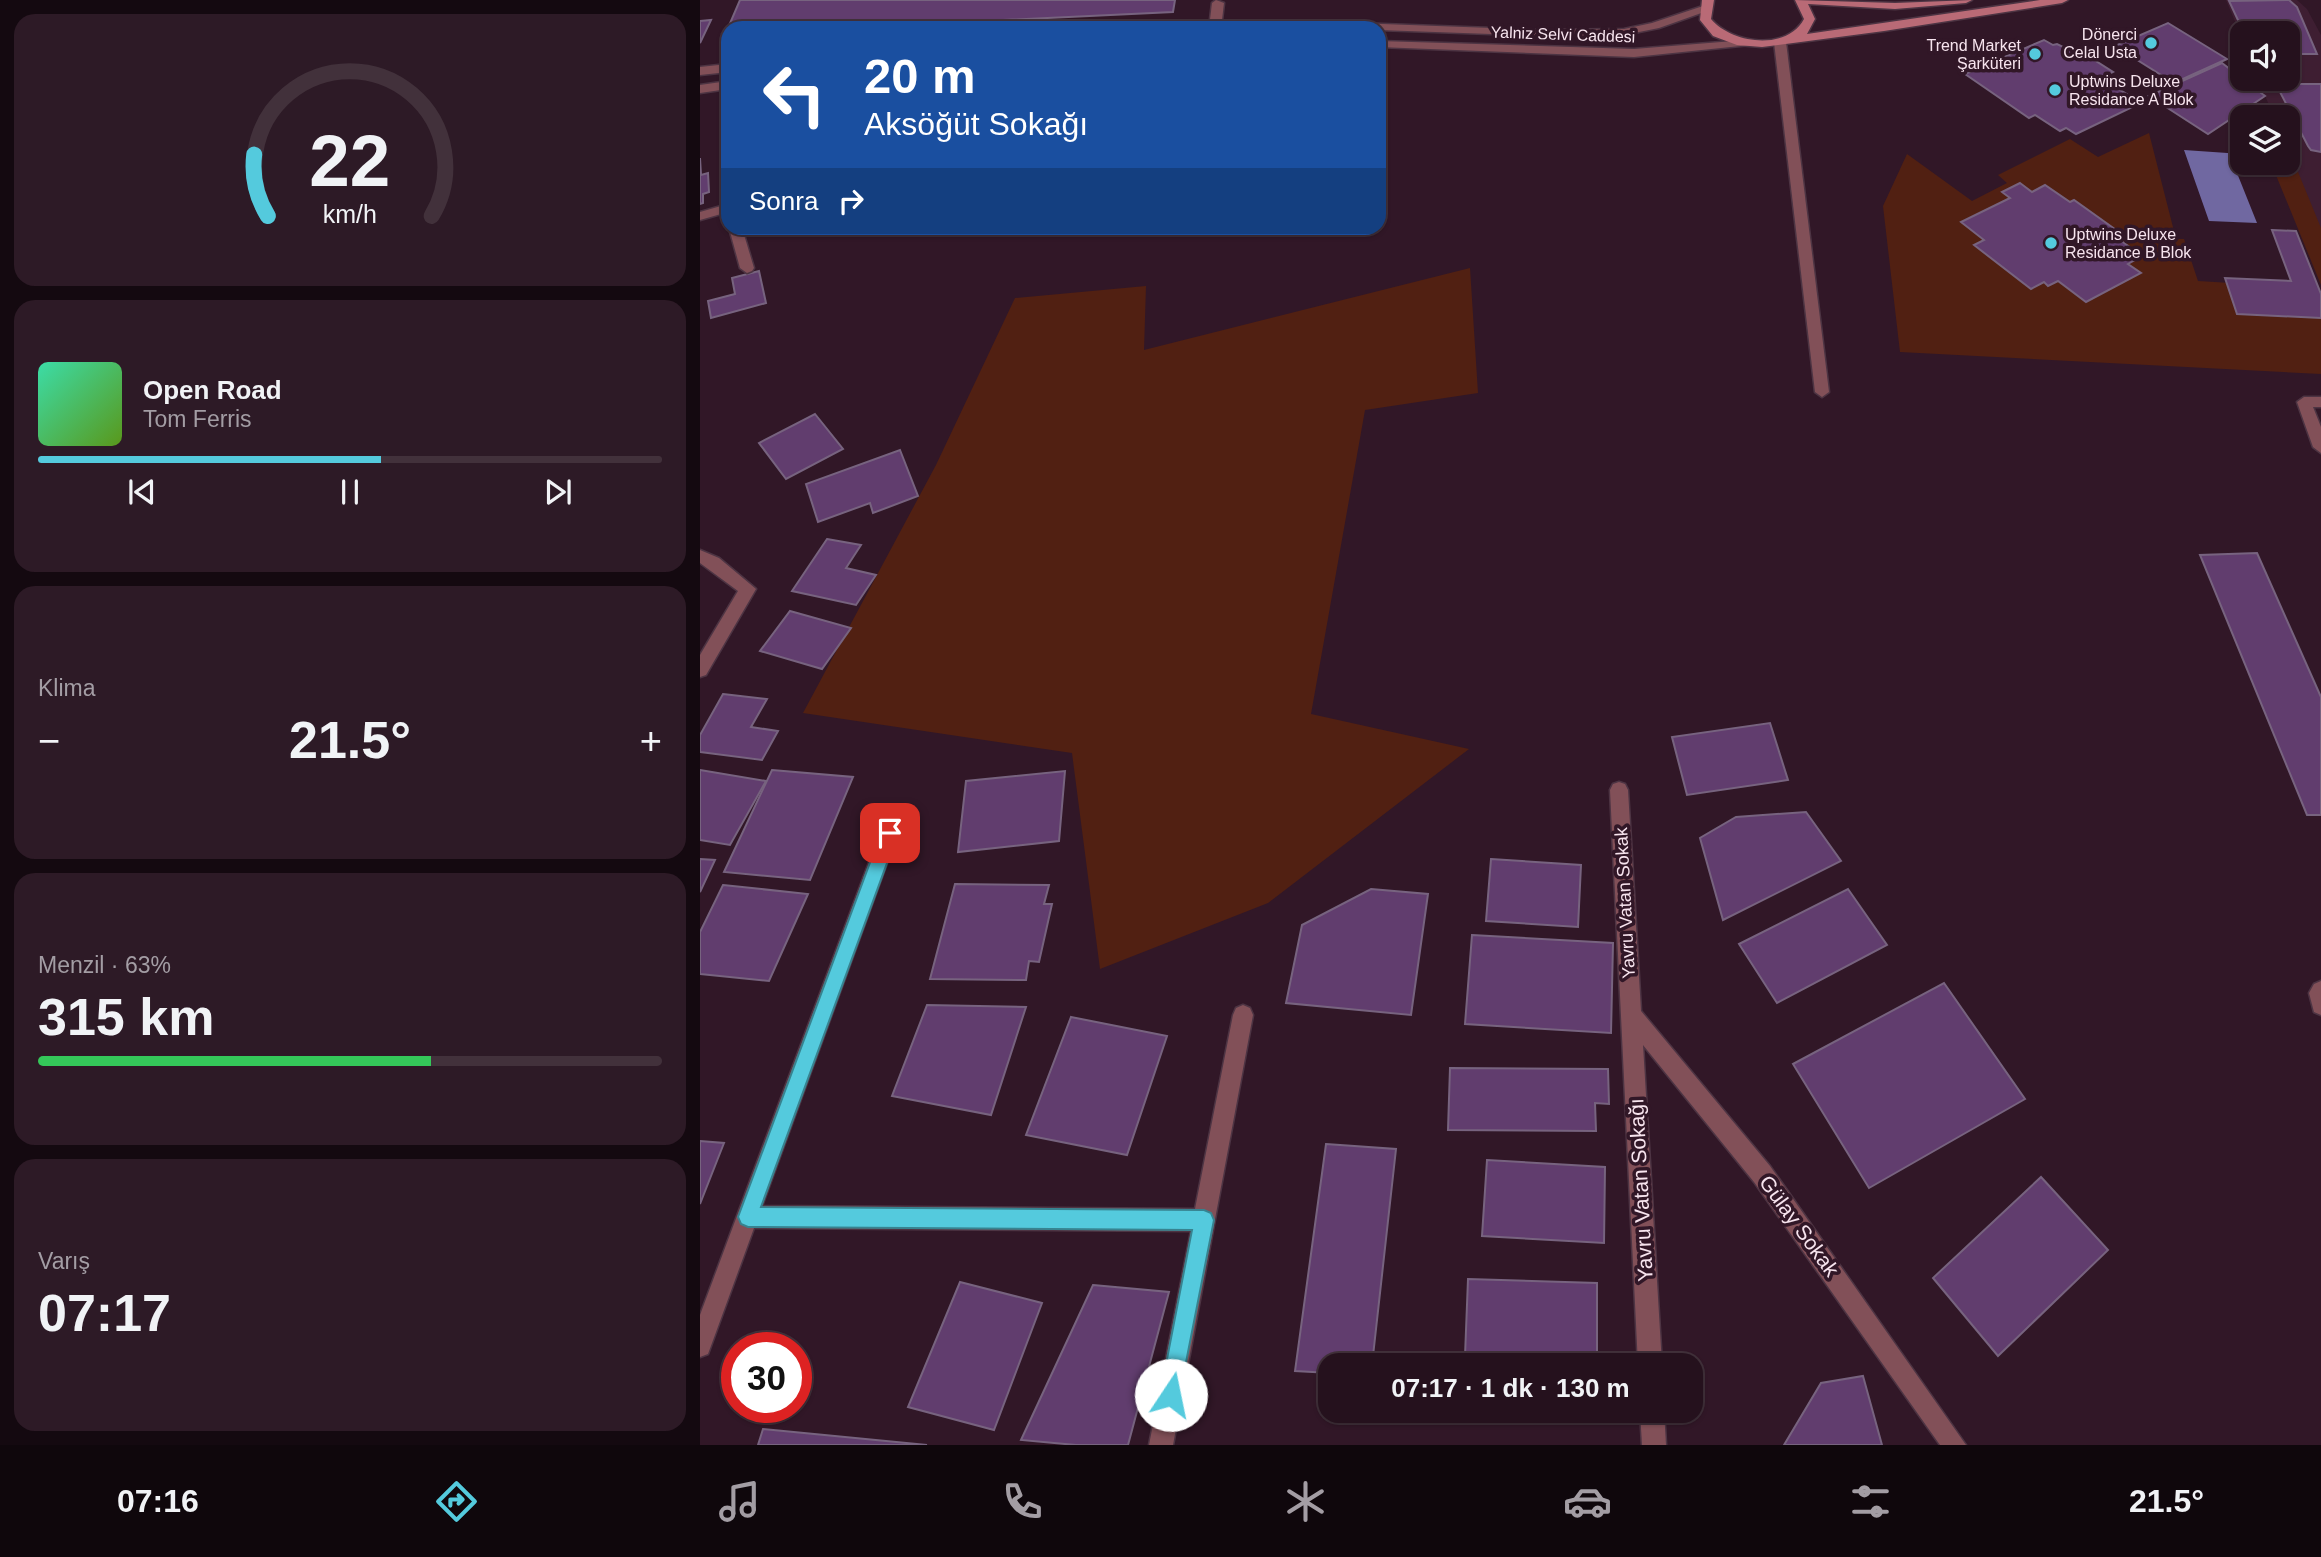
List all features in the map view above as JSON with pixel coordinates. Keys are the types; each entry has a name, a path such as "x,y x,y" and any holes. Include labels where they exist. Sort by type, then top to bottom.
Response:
{"main road":[{"path":"1801,0 1922,5 1966,0"},
{"path":"1785,41 1801,34 1808,26 1811,17 1801,0"},
{"path":"1705,5 1705,19 1712,29 1746,43 1785,41 1884,28 2062,0"}],"street":[{"path":"1216,21 1218,3"},
{"path":"1386,28 1546,33 1624,32 1655,26 1705,5"},
{"path":"1785,41 1822,392"},
{"name":"Yalniz Selvi Caddesi","path":"1386,44 1634,53 1746,43"},
{"path":"700,71 721,69"},
{"path":"700,89 721,86"},
{"path":"700,216 721,210"},
{"path":"737,235 747,268"},
{"path":"2321,401 2304,402 2321,447"},
{"path":"700,556 713,562 748,589 700,670"},
{"name":"Yavru Vatan Sokak","path":"1619,790 1632,1016"},
{"path":"700,1346 890,833"},
{"path":"2321,991 2321,1005"},
{"path":"1161,1445 1243,1014"},
{"name":"Yavru Vatan Sokağı","path":"1632,1016 1649,1353"},
{"name":"Gülay Sokak","path":"1632,1016 1762,1174 1954,1445"},
{"path":"748,1217 1204,1220"},
{"path":"1653,1423 1654,1445"}],"shaded area":[{"path":"2226,0 2297,0 2307,9 2321,35 2321,231 2298,175 2300,175 2300,105 2269,105 2263,91 2300,91 2300,21 2235,21"},
{"path":"2149,133 2176,239 2184,239 2198,281 2231,283 2321,317 2321,374 1900,352 1883,206 1907,154 1972,201 2007,183 1998,175 2070,139 2098,157"},
{"path":"2184,150 2230,153 2230,175 2238,175 2257,223 2209,221"},
{"path":"2276,175 2299,175 2321,228 2321,285"},
{"path":"1470,268 1478,393 1365,410 1311,714 1469,749 1268,903 1100,969 1072,753 803,713 936,465 1015,298 1146,286 1144,350"}],"building":[{"path":"740,0 1175,0 1173,12 983,21 731,21"},
{"path":"2289,0 2297,7 2317,54 2300,54 2300,21 2238,21 2229,1"},
{"path":"711,20 700,43 700,21"},
{"path":"2168,23 2227,59 2174,83 2115,46"},
{"name":"Uptwins Deluxe Residance A Blok","path":"2044,40 2063,47 2069,44 2113,72 2101,78 2141,103 2076,134 2066,128 2060,131 2035,115 2029,118 1965,74"},
{"path":"2222,63 2230,69 2230,91 2258,91 2265,96 2252,105 2230,105 2230,119 2208,134 2149,96"},
{"path":"2300,84 2321,84 2321,152 2311,150 2300,131 2300,105 2287,105 2280,91 2300,91"},
{"path":"700,158 701,175 708,173 709,192 703,194 703,203 700,204"},
{"name":"Uptwins Deluxe Residance B Blok","path":"2020,183 2032,192 2045,185 2070,202 2074,200 2126,237 2120,240 2142,256 2128,264 2141,273 2086,302 2058,281 2048,286 2044,282 2031,289 1974,245 1984,240 1961,222 2010,198 2002,192"},
{"path":"2272,230 2296,231 2321,294 2321,318 2237,314 2225,278 2291,281"},
{"path":"759,271 766,303 711,318 708,301 735,294 732,278"},
{"path":"815,414 843,449 786,479 759,443"},
{"path":"900,450 918,496 873,513 870,503 818,522 806,484"},
{"path":"827,539 861,545 846,568 876,575 856,605 792,591"},
{"path":"2257,553 2321,697 2321,815 2307,815 2200,555"},
{"path":"790,611 851,628 822,669 760,651"},
{"path":"723,694 767,699 751,727 778,731 762,760 700,752 700,735"},
{"path":"1770,723 1788,780 1687,795 1672,737"},
{"path":"700,770 766,781 730,845 700,840"},
{"path":"772,770 853,777 810,880 724,872"},
{"path":"1065,771 1059,841 958,852 966,781"},
{"path":"1806,812 1841,861 1723,920 1700,838 1736,817"},
{"path":"700,859 715,860 700,892"},
{"path":"1491,859 1581,865 1578,927 1486,921"},
{"path":"955,884 1049,885 1044,904 1052,904 1039,962 1029,961 1026,980 930,979"},
{"path":"723,885 808,894 769,981 700,974 700,932"},
{"path":"1371,889 1428,894 1411,1015 1286,1003 1302,925"},
{"path":"1848,889 1887,945 1777,1003 1739,944"},
{"path":"1472,935 1613,943 1611,1033 1465,1024"},
{"path":"1944,983 2025,1099 1869,1188 1793,1064"},
{"path":"927,1005 1026,1007 991,1115 892,1096"},
{"path":"1071,1017 1167,1036 1127,1155 1026,1135"},
{"path":"1450,1068 1608,1069 1609,1104 1595,1103 1596,1131 1448,1130"},
{"path":"700,1141 724,1143 700,1204"},
{"path":"1326,1144 1396,1149 1373,1353 1318,1353 1318,1372 1295,1371"},
{"path":"1487,1160 1605,1167 1604,1243 1482,1236"},
{"path":"2041,1177 2108,1250 1998,1356 1933,1278"},
{"path":"1468,1279 1597,1283 1597,1353 1465,1353"},
{"path":"960,1282 1042,1303 994,1430 908,1407"},
{"path":"1093,1285 1169,1292 1128,1445 1076,1445 1021,1440"},
{"path":"1863,1376 1882,1445 1784,1445 1821,1383"},
{"path":"763,1429 927,1445 758,1445"}],"place":[{"name":"Dönerci Celal Usta","path":"2151,43"},
{"name":"Trend Market Şarküteri","path":"2035,54"},
{"name":"Uptwins Deluxe Residance A Blok","path":"2055,90"},
{"name":"Uptwins Deluxe Residance B Blok","path":"2051,243"}],"route":[{"path":"890,833 748,1217 1204,1220 1171,1395"}]}
